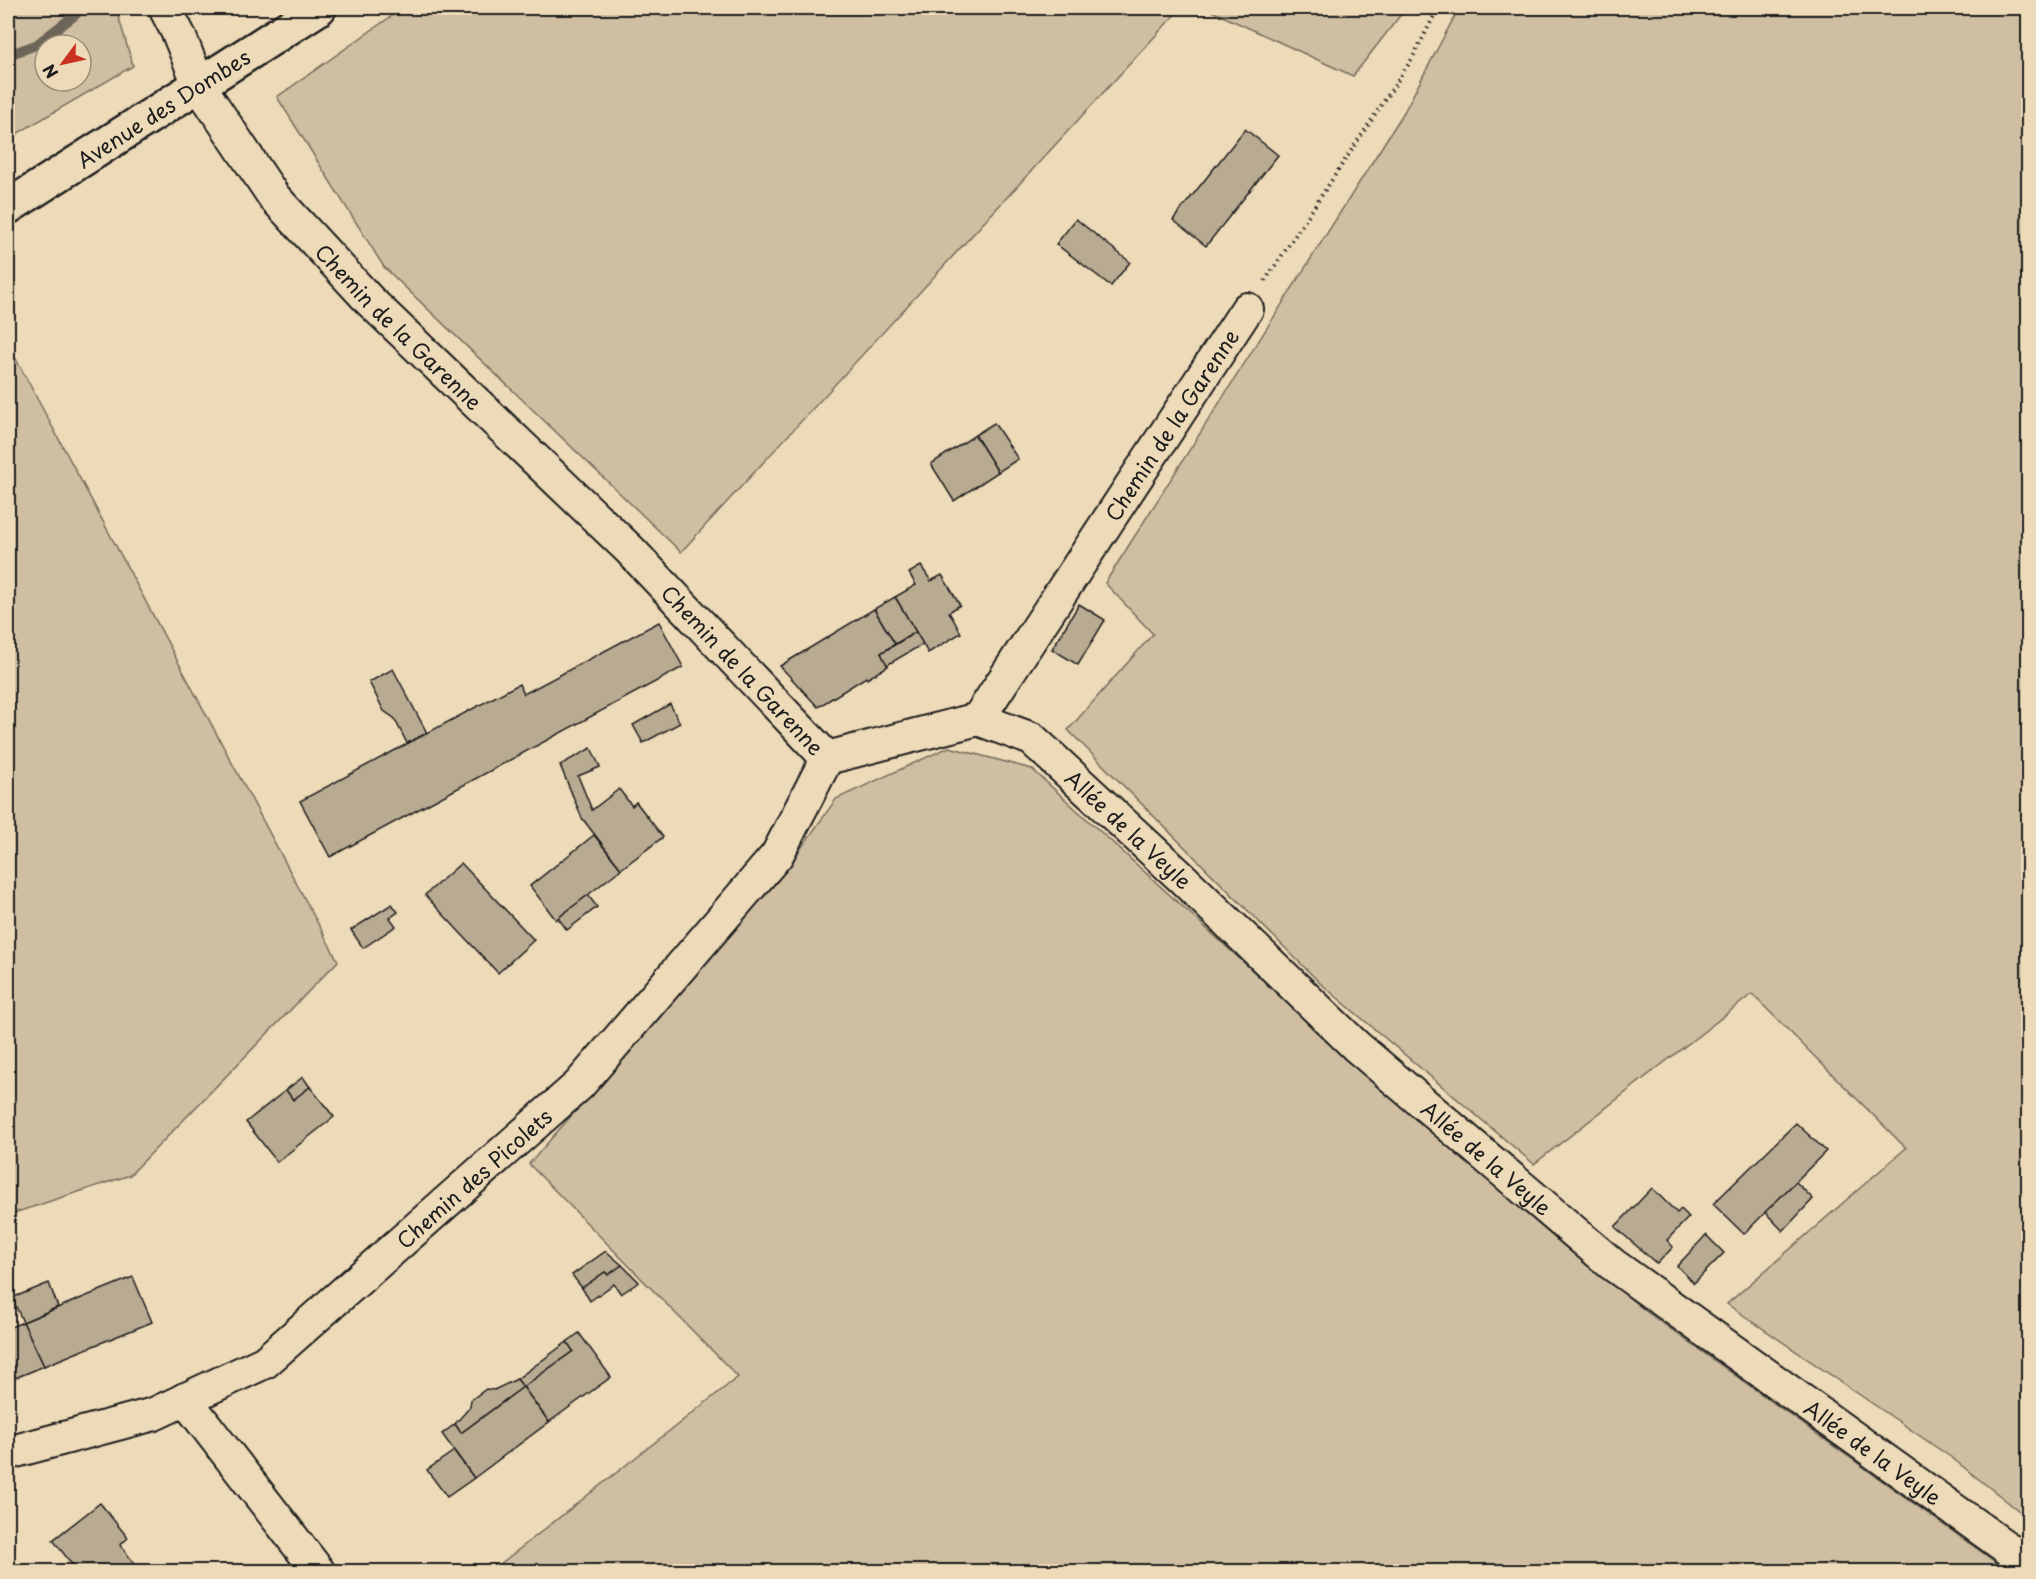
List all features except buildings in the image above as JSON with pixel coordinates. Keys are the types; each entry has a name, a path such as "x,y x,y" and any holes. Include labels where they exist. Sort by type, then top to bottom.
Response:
{"main road":[{"name":"Avenue des Dombes","path":"8,207 319,8"}],"street":[{"name":"Chemin de la Garenne","path":"165,8 179,35 199,85 274,197 370,301 630,550 827,758 978,719 1247,309"},
{"name":"Allée de la Veyle","path":"978,719 1032,739 1182,878 1356,1046 1612,1264 2028,1563"},
{"name":"Chemin des Picolets","path":"8,1453 154,1414 265,1362 579,1085 777,855 827,758"},
{"path":"185,1399 319,1572"}],"path":[{"name":"Chemin de la Garenne","path":"1247,309 1412,59 1438,8"}],"shaded area":[{"path":"8,8 116,8 133,66 93,89 93,33 33,33 33,93 87,93 8,139"},
{"path":"403,8 1181,8 681,552 384,267 277,97"},
{"path":"1205,8 1406,8 1353,76"},
{"path":"1459,8 2028,8 2028,1518 1952,1458 1727,1304 1906,1148 1752,994 1534,1164 1320,983 1068,730 1153,634 1105,583 1404,112"},
{"path":"8,344 338,961 130,1175 8,1215"},
{"path":"949,747 1032,769 1392,1098 1644,1310 2008,1571 490,1572 738,1377 529,1164 782,875 836,799"}],"waterway":[{"path":"8,55 36,45 82,8"}]}
